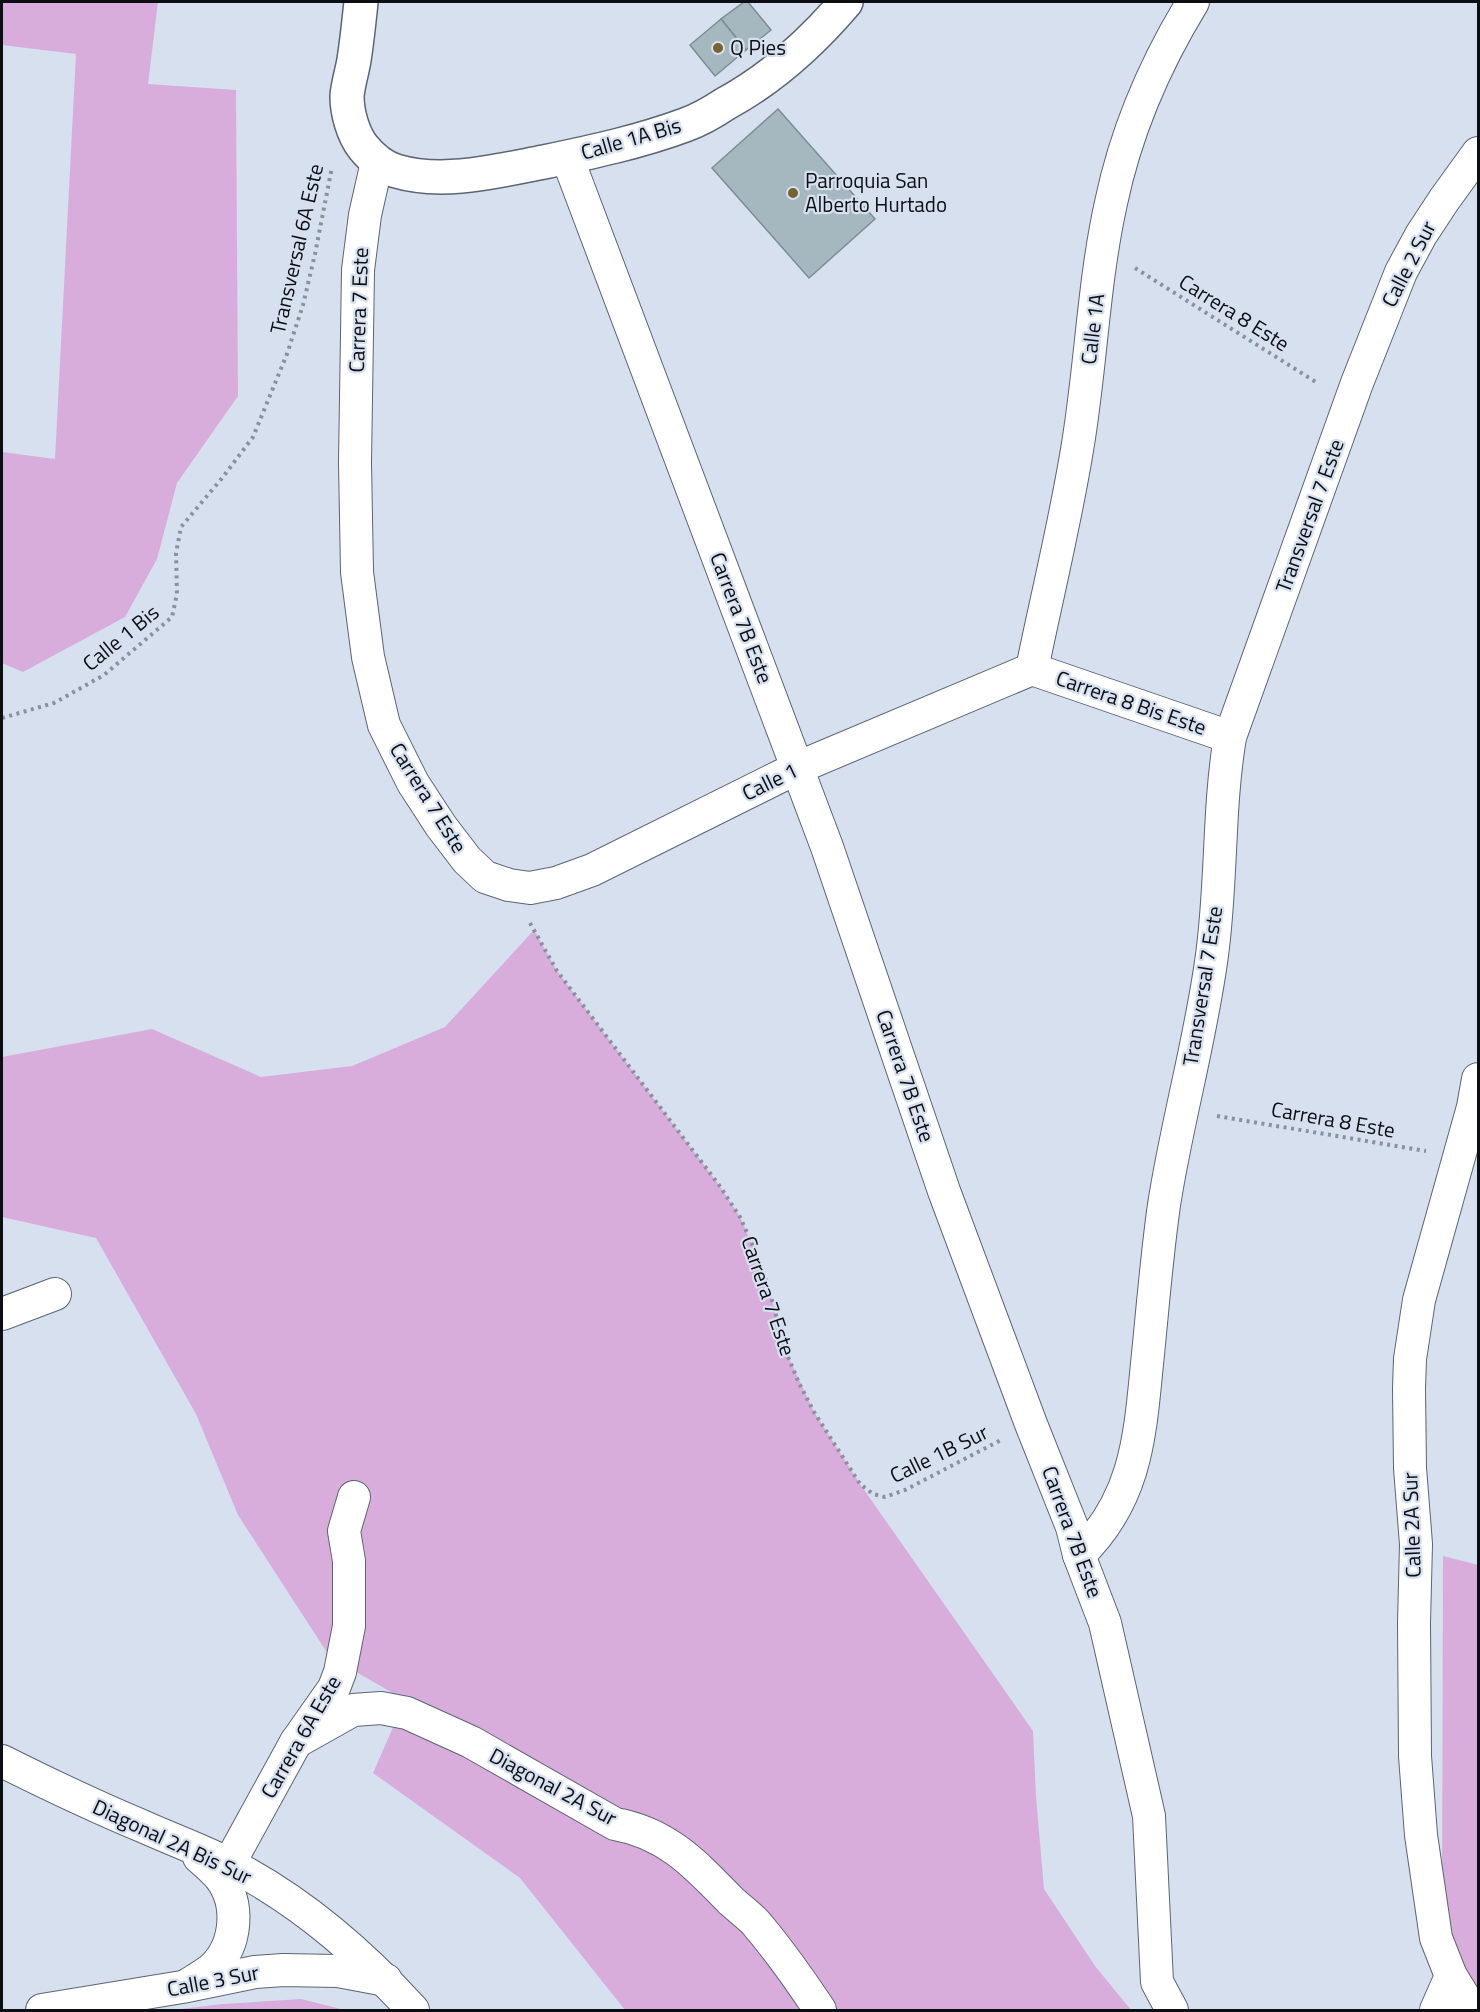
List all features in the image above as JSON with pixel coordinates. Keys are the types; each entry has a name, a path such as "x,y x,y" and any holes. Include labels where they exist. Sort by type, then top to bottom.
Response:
{"street":[{"path":"361,2 347,96 353,130 362,146 377,162"},
{"name":"Calle 1A Bis","path":"377,162 395,171 416,175 438,176 502,170 628,142 687,124 727,104 764,80 830,21 846,2"},
{"name":"Calle 1A","path":"1032,669 1077,450 1110,203 1136,115 1159,63 1193,2"},
{"name":"Calle 2 Sur","path":"1353,393 1401,272 1421,235 1479,153"},
{"name":"Carrera 7B Este","path":"567,157 827,847 944,1191 1031,1424 1069,1518 1079,1554 1105,1623 1149,1816 1157,1982 1172,2010"},
{"name":"Carrera 7 Este","path":"377,162 364,214 358,270 355,462 357,572 368,657 384,725 413,783 467,860 485,878 509,885"},
{"name":"Transversal 7 Este","path":"1079,1554 1095,1539 1111,1516 1124,1491 1138,1442 1164,1204 1213,953 1225,771 1230,737 1353,393"},
{"name":"Calle 1","path":"509,885 530,888 556,883 592,870 797,768 1032,669"},
{"name":"Carrera 8 Bis Este","path":"1032,669 1230,737"},
{"name":"Calle 2A Sur","path":"1451,1976 1436,1938 1421,1835 1415,1756 1416,1544 1410,1468 1409,1388 1410,1359 1419,1300 1479,1079"},
{"path":"2,1314 55,1294"},
{"name":"Carrera 6A Este","path":"229,1864 296,1743 334,1688 340,1672 349,1626 349,1561 344,1532 354,1497"},
{"name":"Diagonal 2A Sur","path":"296,1743 353,1710 381,1708 407,1713 471,1742 615,1824 642,1831 675,1848 711,1878 754,1921 792,1968 820,2010"},
{"name":"Diagonal 2A Bis Sur","path":"2,1761 68,1794 229,1864 273,1890 315,1918 354,1950 413,2010"},
{"path":"183,1988 204,1975 220,1959 230,1940 233,1917 230,1896 225,1885 211,1868 187,1846"},
{"name":"Calle 3 Sur","path":"42,2010 183,1988 255,1972 338,1971 386,1980"},
{"path":"1436,2010 1451,1976"},
{"path":"1451,1976 1472,2010"}],"path":[{"name":"Transversal 6A Este","path":"177,594 176,553 181,527 224,477 253,437 287,354 303,305 315,255 333,160"},
{"name":"Carrera 8 Este","path":"1103,247 1353,393"},
{"name":"Calle 1 Bis","path":"2,718 54,703 104,675 172,617 177,594"},
{"name":"Carrera 7 Este","path":"509,885 557,971 719,1185 740,1217 766,1280 786,1352 799,1383 814,1412 860,1484"},
{"name":"Carrera 8 Este","path":"1182,1110 1459,1157"},
{"name":"Calle 1B Sur","path":"860,1484 873,1494 885,1497 905,1490 1031,1424"}],"shaded area":[{"path":"2,2 158,2 148,84 236,90 238,396 177,483 157,559 125,617 23,672 2,663 2,452 55,459 76,54 2,45"},
{"path":"534,930 557,971 719,1185 740,1217 769,1289 786,1352 814,1412 860,1484 1033,1731 1044,1889 1095,1966 1131,2010 625,2010 520,1878 373,1773 405,1700 330,1657 238,1515 196,1414 96,1238 2,1217 2,1057 152,1029 261,1077 352,1066 445,1027"},
{"path":"1443,1556 1478,1565 1478,2010 1458,2010 1442,1907"},
{"path":"301,1999 345,2010 172,2010 223,2004"}],"building":[{"path":"744,2 748,2 771,30 746,50 721,19"},
{"name":"Q Pies","path":"721,19 746,50 715,76 690,45"},
{"name":"Parroquia San Alberto Hurtado","path":"778,109 875,219 809,278 712,168"}],"place":[{"name":"Q Pies","path":"718,48"},
{"name":"Parroquia San Alberto Hurtado","path":"793,193"}]}
